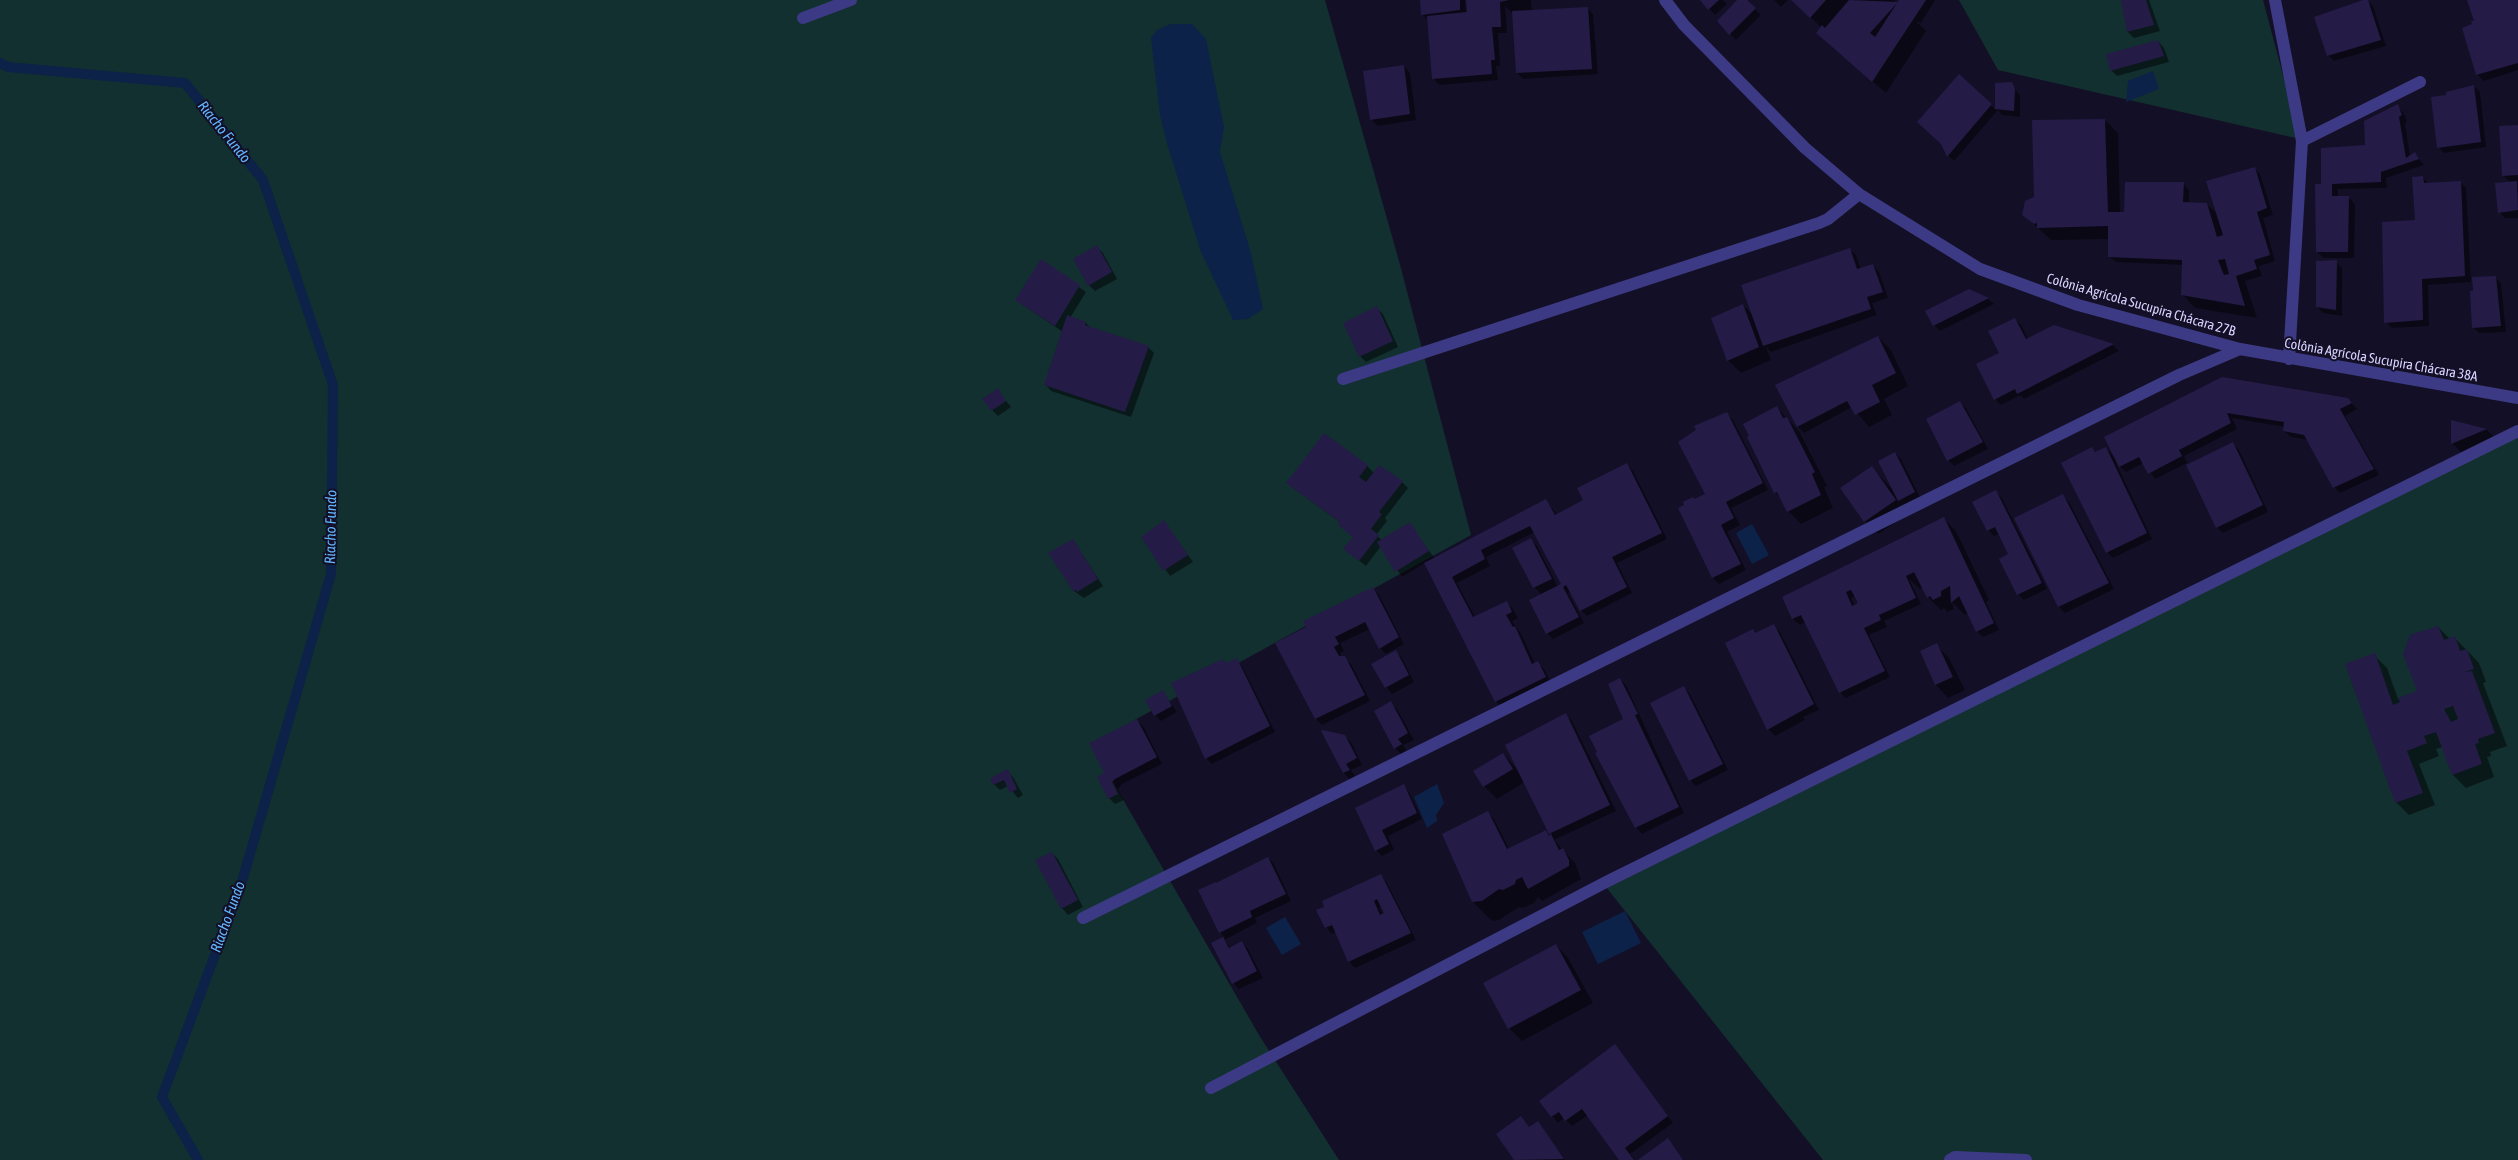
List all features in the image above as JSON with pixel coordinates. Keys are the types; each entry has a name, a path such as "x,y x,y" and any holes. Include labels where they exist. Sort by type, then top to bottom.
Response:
{"street":[{"path":"803,18 851,0"},
{"name":"Colônia Agrícola Sucupira Chácara 27B","path":"1665,0 1684,25 1805,148 1859,194 1980,269 2078,305 2240,350"},
{"path":"2275,0 2302,141 2289,360"},
{"path":"2302,141 2420,82"},
{"path":"1343,379 1819,223 1828,219 1859,194"},
{"path":"1083,918 2170,379 2240,350"},
{"name":"Colônia Agrícola Sucupira Chácara 38A","path":"2240,350 2289,360 2518,398"},
{"path":"1211,1088 1608,881 2518,431"},
{"path":"1950,1160 1954,1157 2026,1160"}],"green space":[{"path":"0,0 1325,0 1399,261 1471,535 1091,744 1259,1035 1339,1160 0,1160"},
{"path":"1959,0 2263,0 2300,139 1998,70"},
{"path":"2518,432 2518,1160 1823,1160 1606,887"}],"water":[{"path":"1171,24 1192,24 1206,39 1224,127 1220,152 1251,253 1263,309 1248,319 1233,320 1201,252 1167,144 1160,115 1151,38 1157,30"},
{"path":"2153,71 2159,89 2126,102 2128,81"},
{"path":"1752,524 1769,555 1752,564 1736,533"},
{"path":"1437,784 1444,803 1436,815 1437,821 1427,828 1414,797"},
{"path":"1625,911 1641,943 1598,964 1582,932"},
{"path":"1285,917 1301,944 1282,955 1266,928"}],"building":[{"path":"1420,0 1460,0 1460,10 1421,15"},
{"path":"1466,0 1509,0 1500,2 1501,27 1492,27 1495,60 1491,60 1492,74 1432,79 1427,16 1467,12"},
{"path":"1700,0 1719,0 1708,10"},
{"path":"1737,0 1747,0 1756,8 1729,35 1717,21"},
{"path":"1791,0 1826,0 1810,18"},
{"path":"1849,0 1898,2 1899,0 1926,0 1872,82 1816,33 1822,25 1825,28","holes":["1897,3 1875,37 1870,33"]},
{"path":"2121,0 2146,0 2154,25 2127,32"},
{"path":"2363,0 2368,0 2381,40 2327,56 2314,17"},
{"path":"2467,0 2518,0 2518,63 2476,75 2462,28 2472,24 2471,21 2474,21"},
{"path":"1588,7 1592,69 1516,73 1512,11"},
{"path":"2158,40 2164,56 2110,71 2106,54"},
{"path":"1404,65 1410,114 1370,120 1363,71"},
{"path":"1959,74 1992,104 1947,157 1941,144 1917,122"},
{"path":"2012,82 2015,89 2014,111 1995,109 1995,83"},
{"path":"2474,85 2481,142 2437,148 2431,97 2446,95 2446,92"},
{"path":"2398,104 2402,115 2399,117 2406,158 2415,152 2419,159 2381,172 2381,182 2332,184 2332,196 2349,196 2348,252 2316,252 2315,184 2321,184 2321,148 2365,145 2364,121"},
{"path":"2105,119 2108,212 2124,212 2125,182 2184,182 2183,202 2207,203 2217,237 2223,235 2206,181 2255,167 2267,208 2257,212 2270,255 2254,260 2257,269 2236,276 2245,306 2181,295 2182,260 2108,257 2108,226 2037,228 2037,223 2034,224 2022,215 2025,201 2034,197 2032,120","holes":["2225,259 2229,274 2224,275 2218,260"]},
{"path":"2518,125 2518,175 2502,176 2499,126"},
{"path":"2423,176 2424,183 2461,181 2465,276 2422,279 2423,320 2384,323 2382,222 2415,220 2412,177"},
{"path":"2517,181 2518,210 2498,213 2495,183"},
{"path":"1097,245 1112,272 1088,286 1073,259"},
{"path":"1850,248 1857,269 1873,264 1883,292 1867,297 1871,309 1763,346 1741,285"},
{"path":"1041,259 1080,285 1055,326 1015,300"},
{"path":"2337,260 2336,310 2316,307 2316,261"},
{"path":"2496,276 2501,326 2472,328 2470,291 2473,291 2472,277"},
{"path":"1969,289 1989,298 1933,326 1925,311"},
{"path":"1743,304 1759,347 1727,361 1711,318"},
{"path":"1377,306 1393,341 1359,357 1343,323"},
{"path":"1067,315 1086,322 1085,325 1149,346 1125,412 1044,385"},
{"path":"2015,318 2026,339 2054,325 2114,344 2017,394 2015,389 1994,400 1976,364 1999,353 1988,331"},
{"path":"1878,336 1896,373 1872,385 1880,402 1855,415 1847,401 1797,427 1775,385"},
{"path":"2222,377 2348,398 2352,403 2340,409 2374,469 2333,488 2304,435 2283,431 2284,422 2227,413 2231,423 2179,450 2182,456 2148,474 2139,457 2119,467 2104,437"},
{"path":"998,388 1006,401 991,411 982,399"},
{"path":"1960,401 1983,442 1947,461 1926,419"},
{"path":"1777,406 1783,418 1787,417 1815,472 1812,474 1821,495 1787,512 1777,492 1774,493 1747,437 1749,436 1743,424"},
{"path":"1727,412 1763,483 1726,502 1734,518 1721,525 1741,564 1712,578 1678,508 1684,505 1683,502 1705,494 1678,442 1696,430 1694,426"},
{"path":"2451,420 2487,429 2451,444"},
{"path":"1324,433 1368,465 1359,477 1366,482 1379,465 1403,481 1379,512 1382,514 1371,529 1379,535 1359,561 1343,549 1353,537 1338,525 1340,522 1286,483"},
{"path":"2233,442 2263,505 2216,528 2186,465"},
{"path":"2092,447 2095,452 2106,447 2147,533 2106,553 2061,463"},
{"path":"1895,452 1915,492 1898,501 1878,461"},
{"path":"1627,463 1662,533 1612,557 1627,587 1580,611 1566,585 1563,587 1579,617 1546,634 1529,600 1561,584 1530,526 1481,550 1485,559 1452,577 1473,617 1507,601 1512,612 1506,615 1513,627 1515,626 1532,664 1538,661 1546,677 1495,702 1424,563 1546,499 1555,515 1583,500 1577,488"},
{"path":"1872,466 1896,500 1864,522 1840,488"},
{"path":"1996,490 2042,583 2017,595 1999,559 2008,554 1995,527 1987,531 1972,502"},
{"path":"2063,494 2109,583 2058,607 2014,518"},
{"path":"1944,517 1994,623 1976,632 1959,596 1951,603 1950,586 1941,591 1941,596 1933,600 1930,596 1927,598 1914,572 1906,576 1916,598 1879,615 1881,620 1864,628 1885,671 1839,693 1801,615 1792,619 1782,597","holes":["1851,590 1858,603 1852,606 1846,592"]},
{"path":"1164,520 1188,555 1163,571 1141,537"},
{"path":"1410,522 1429,551 1395,572 1377,542"},
{"path":"1531,538 1552,579 1533,588 1512,548"},
{"path":"1073,539 1098,579 1077,592 1076,590 1073,591 1048,553"},
{"path":"1373,587 1399,637 1379,649 1365,622 1335,637 1339,644 1334,647 1339,656 1345,656 1365,695 1315,719 1275,643 1306,627 1303,621"},
{"path":"1774,624 1814,704 1767,730 1725,643 1753,629 1755,633"},
{"path":"2438,626 2444,640 2455,636 2460,651 2467,649 2474,669 2464,672 2472,671 2495,733 2478,739 2479,743 2475,744 2482,764 2452,775 2436,732 2424,736 2427,743 2407,751 2423,793 2395,803 2345,664 2375,653 2393,705 2400,702 2398,698 2417,691 2403,654 2410,635","holes":["2453,706 2458,719 2451,722 2444,709"]},
{"path":"1937,643 1953,677 1935,685 1920,651"},
{"path":"1396,650 1409,675 1385,688 1371,664"},
{"path":"1237,658 1270,726 1205,759 1171,683 1223,659 1226,663"},
{"path":"1620,678 1638,714 1635,715 1679,807 1635,828 1595,753 1597,752 1589,736 1623,719 1608,684"},
{"path":"1684,686 1723,764 1689,781 1650,703"},
{"path":"1163,690 1172,706 1154,716 1145,700"},
{"path":"1391,701 1408,733 1398,739 1402,744 1394,749 1374,711"},
{"path":"1566,713 1610,805 1549,834 1505,745"},
{"path":"1137,719 1157,757 1115,779 1112,782 1118,794 1108,799 1097,777 1104,773 1089,743"},
{"path":"1321,731 1345,735 1357,758 1346,764 1350,770 1343,773"},
{"path":"1503,753 1513,769 1483,787 1473,771"},
{"path":"1008,769 1017,789 1010,793 1004,780 993,785 990,778"},
{"path":"1404,784 1417,813 1382,830 1389,844 1375,851 1355,808"},
{"path":"1488,811 1507,849 1546,830 1549,836 1551,834 1559,850 1563,848 1569,860 1569,866 1528,889 1522,877 1516,880 1515,884 1503,890 1499,889 1482,901 1472,902 1442,834"},
{"path":"1052,852 1078,900 1061,909 1035,860"},
{"path":"1268,857 1286,894 1250,911 1252,917 1219,933 1198,890"},
{"path":"1381,874 1411,933 1348,962 1332,925 1325,928 1316,910 1324,907 1322,901","holes":["1377,899 1384,913 1380,915 1374,901"]},
{"path":"1223,937 1229,948 1242,941 1257,971 1232,984 1211,943"},
{"path":"1556,944 1581,990 1508,1029 1483,983"},
{"path":"1615,1044 1668,1116 1625,1148 1634,1160 1619,1160 1582,1109 1565,1121 1559,1112 1551,1117 1539,1101"},
{"path":"1521,1116 1529,1127 1538,1121 1564,1159 1514,1160 1496,1134"},
{"path":"1668,1138 1683,1160 1638,1160"}],"waterway":[{"name":"Riacho Fundo","path":"0,63 8,67 185,83 263,180 333,385 331,574 241,885 162,1097 198,1160"}]}
